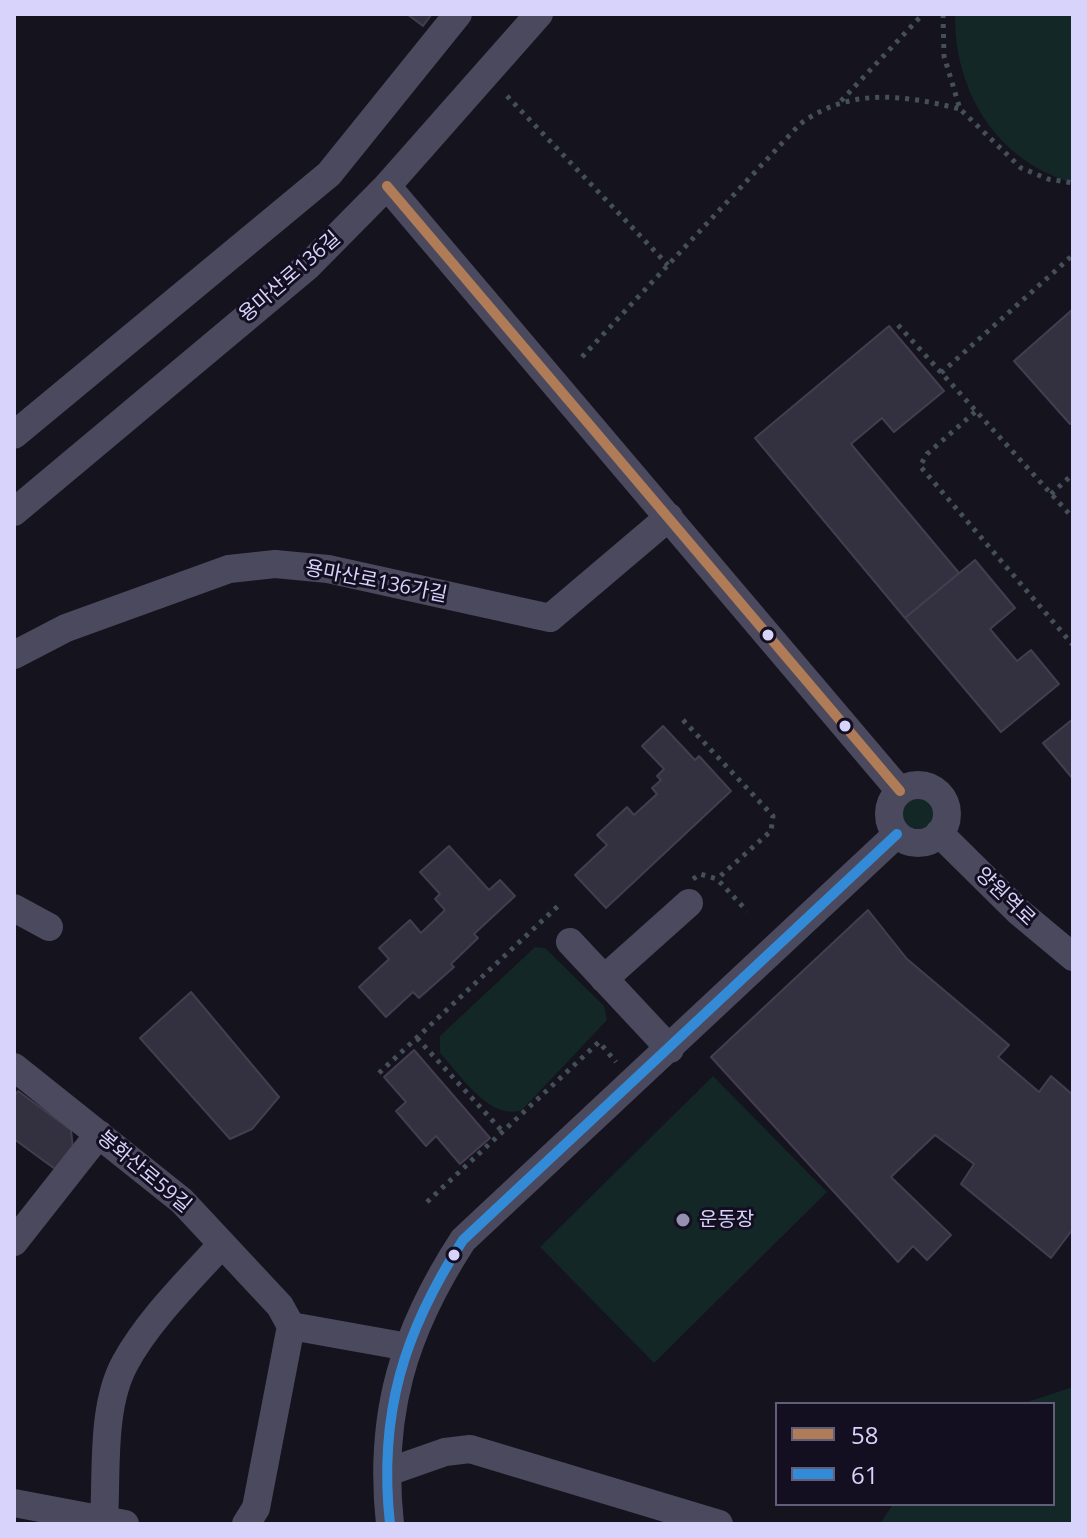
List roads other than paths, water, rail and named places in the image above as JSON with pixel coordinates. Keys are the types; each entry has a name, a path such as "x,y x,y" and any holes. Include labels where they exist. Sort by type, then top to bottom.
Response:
{"street":[{"path":"14,435 329,174 458,14"},
{"name":"용마산로136길","path":"14,512 308,266 387,186 539,14"},
{"path":"387,186 900,791"},
{"name":"용마산로136가길","path":"14,655 66,628 229,569 275,564 328,569 550,618 669,517"},
{"path":"908,787 927,787 942,798 946,816 939,833 923,843 892,838 890,807 900,791 908,787"},
{"name":"양원역로","path":"939,833 1019,912 1073,957"},
{"path":"390,1524 387,1442 398,1373 432,1288 463,1240 892,838"},
{"path":"604,979 689,903"},
{"path":"14,908 49,927"},
{"path":"570,942 670,1049"},
{"name":"봉화산로59길","path":"14,1067 182,1201 280,1306 291,1326"},
{"path":"14,1242 99,1134"},
{"path":"14,1503 115,1522 111,1410 124,1364 165,1308 222,1244"},
{"path":"246,1524 256,1508 291,1326 408,1347"},
{"path":"388,1472 445,1452 470,1449 719,1524"}],"place":[{"name":"운동장","path":"683,1220"}]}
